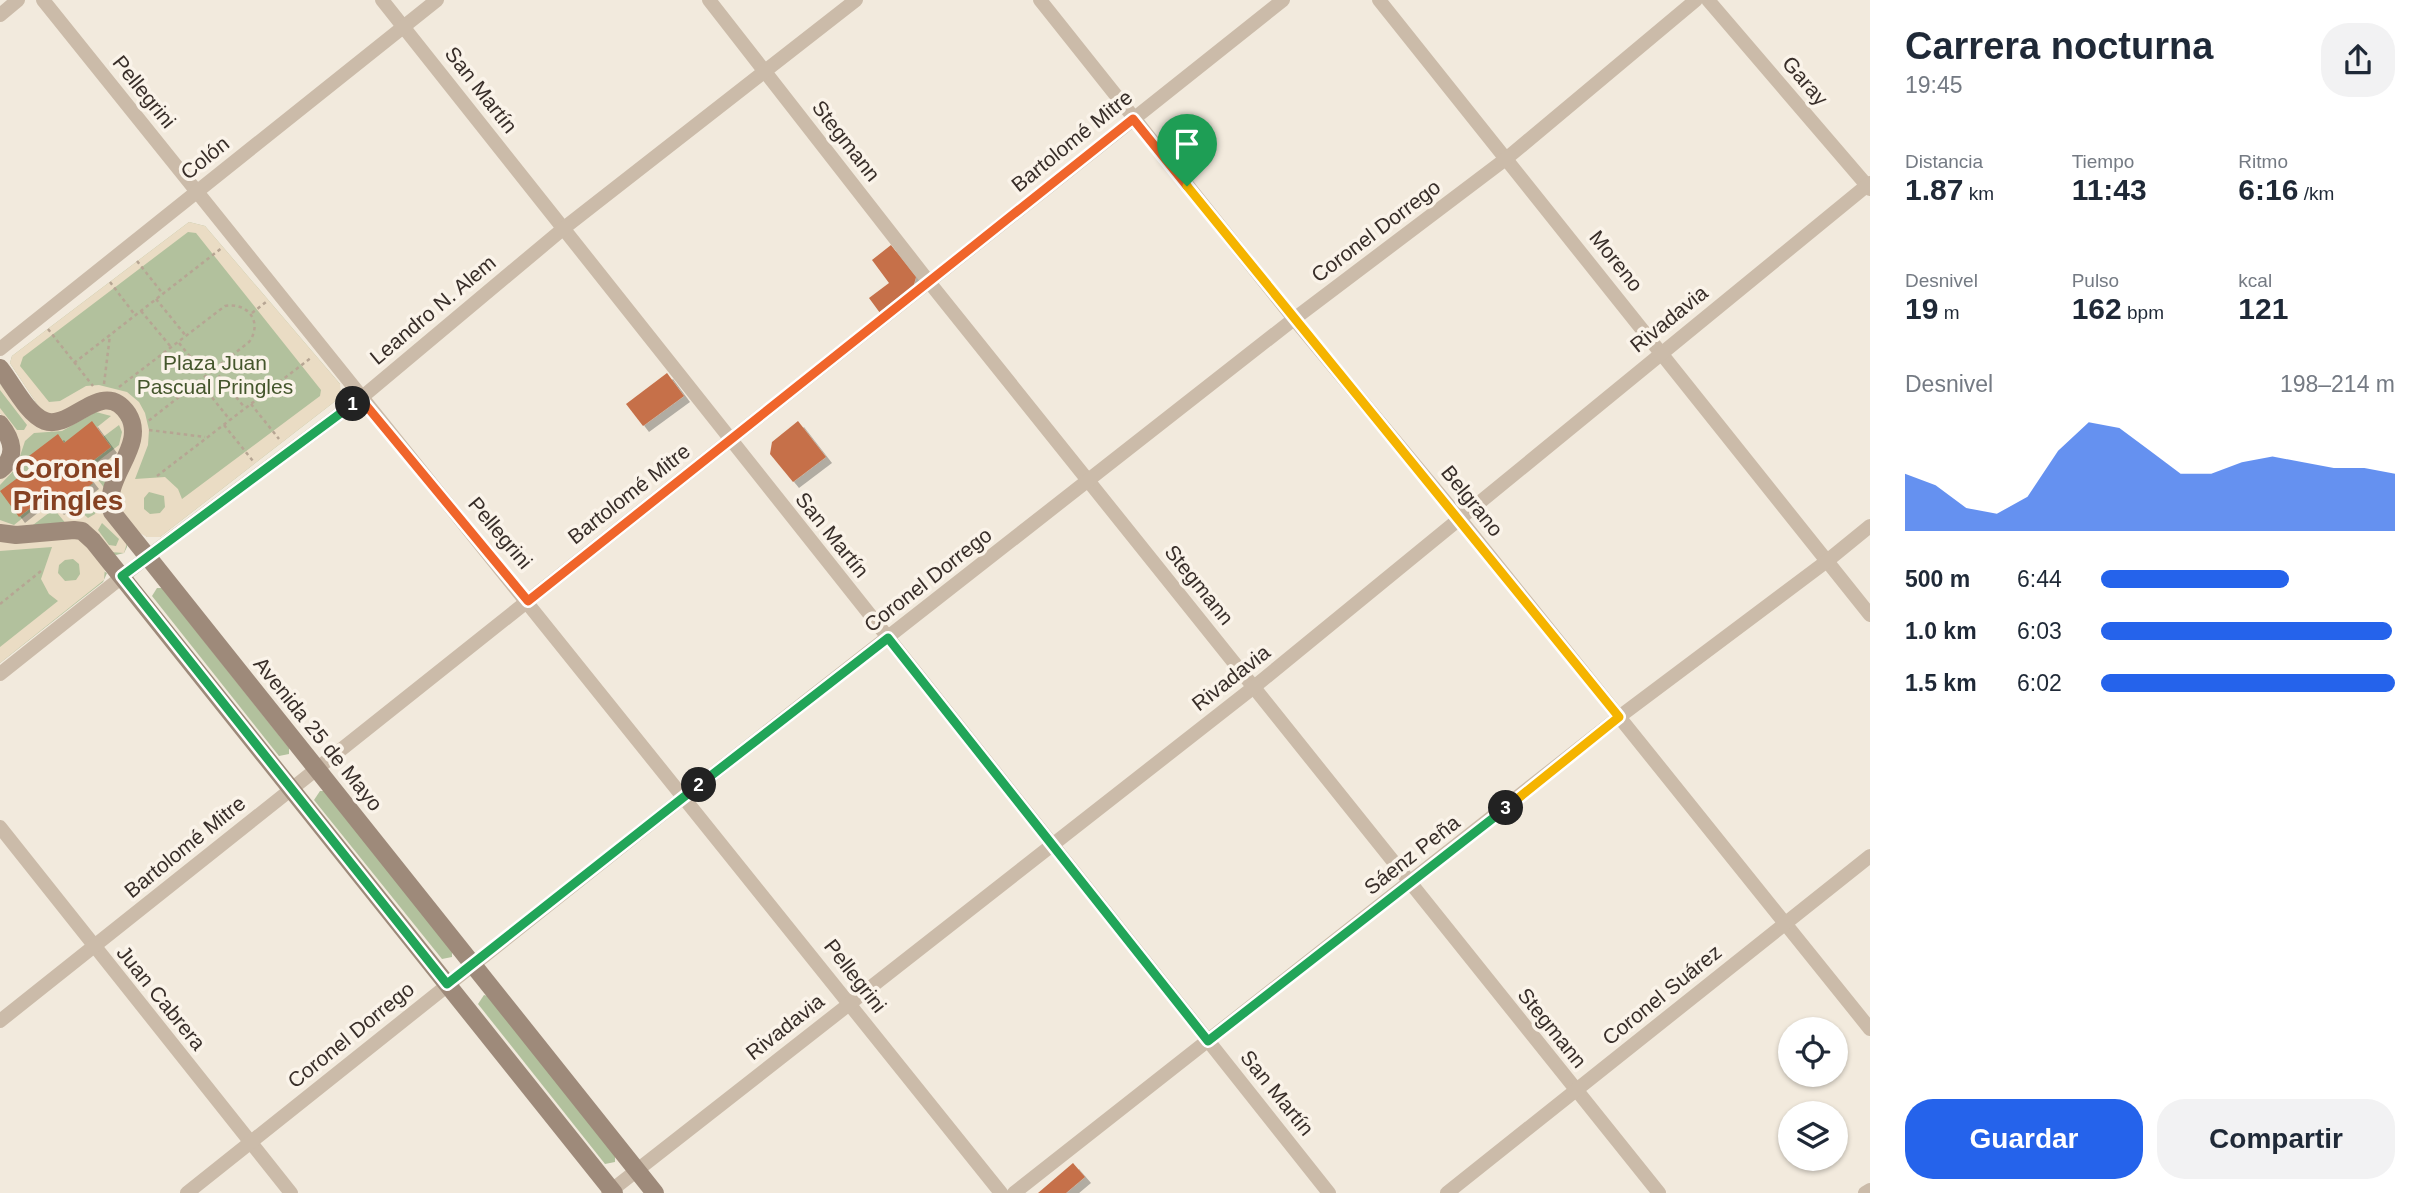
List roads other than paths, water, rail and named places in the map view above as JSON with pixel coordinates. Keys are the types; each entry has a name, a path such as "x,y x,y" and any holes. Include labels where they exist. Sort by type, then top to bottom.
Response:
{"main road":[{"name":"Avenida 25 de Mayo","path":"0,368 37,417 48,422 62,422 94,402 112,403 127,413 133,431 132,441 117,472 110,505 146,556 655,1193"},
{"path":"0,424 10,437 12,445 9,461 0,470"},
{"path":"0,533 16,535 55,530 82,531 122,576 612,1192"}],"street":[{"path":"0,15 19,0"},
{"name":"Pellegrini","path":"43,0 360,398 685,796 1001,1193"},
{"name":"San Martín","path":"382,0 729,441 1329,1193"},
{"name":"Colón","path":"0,349 437,0"},
{"name":"Stegmann","path":"709,0 929,282 1575,1091 1660,1193"},
{"name":"Leandro N. Alem","path":"0,674 146,556 360,398 564,228 856,0"},
{"name":"Belgrano","path":"1040,0 1294,319 1460,519 1870,1029"},
{"name":"Bartolomé Mitre","path":"0,1021 1283,0"},
{"name":"Moreno","path":"1379,0 1870,615"},
{"name":"Coronel Dorrego","path":"187,1193 685,796 1294,319 1507,158 1696,0"},
{"name":"Garay","path":"1708,0 1869,186"},
{"name":"Rivadavia","path":"612,1192 1254,687 1869,186"},
{"name":"Sáenz Peña","path":"1014,1193 1619,717 1870,526"},
{"name":"Juan Cabrera","path":"0,827 291,1193"},
{"name":"Coronel Suárez","path":"1447,1193 1870,856"},
{"path":"1865,1193 1870,1189"}],"district":[{"name":"Coronel Pringles","path":"68,484"}],"park label":[{"name":"Plaza Juan Pascual Pringles","path":"215,375"}]}
